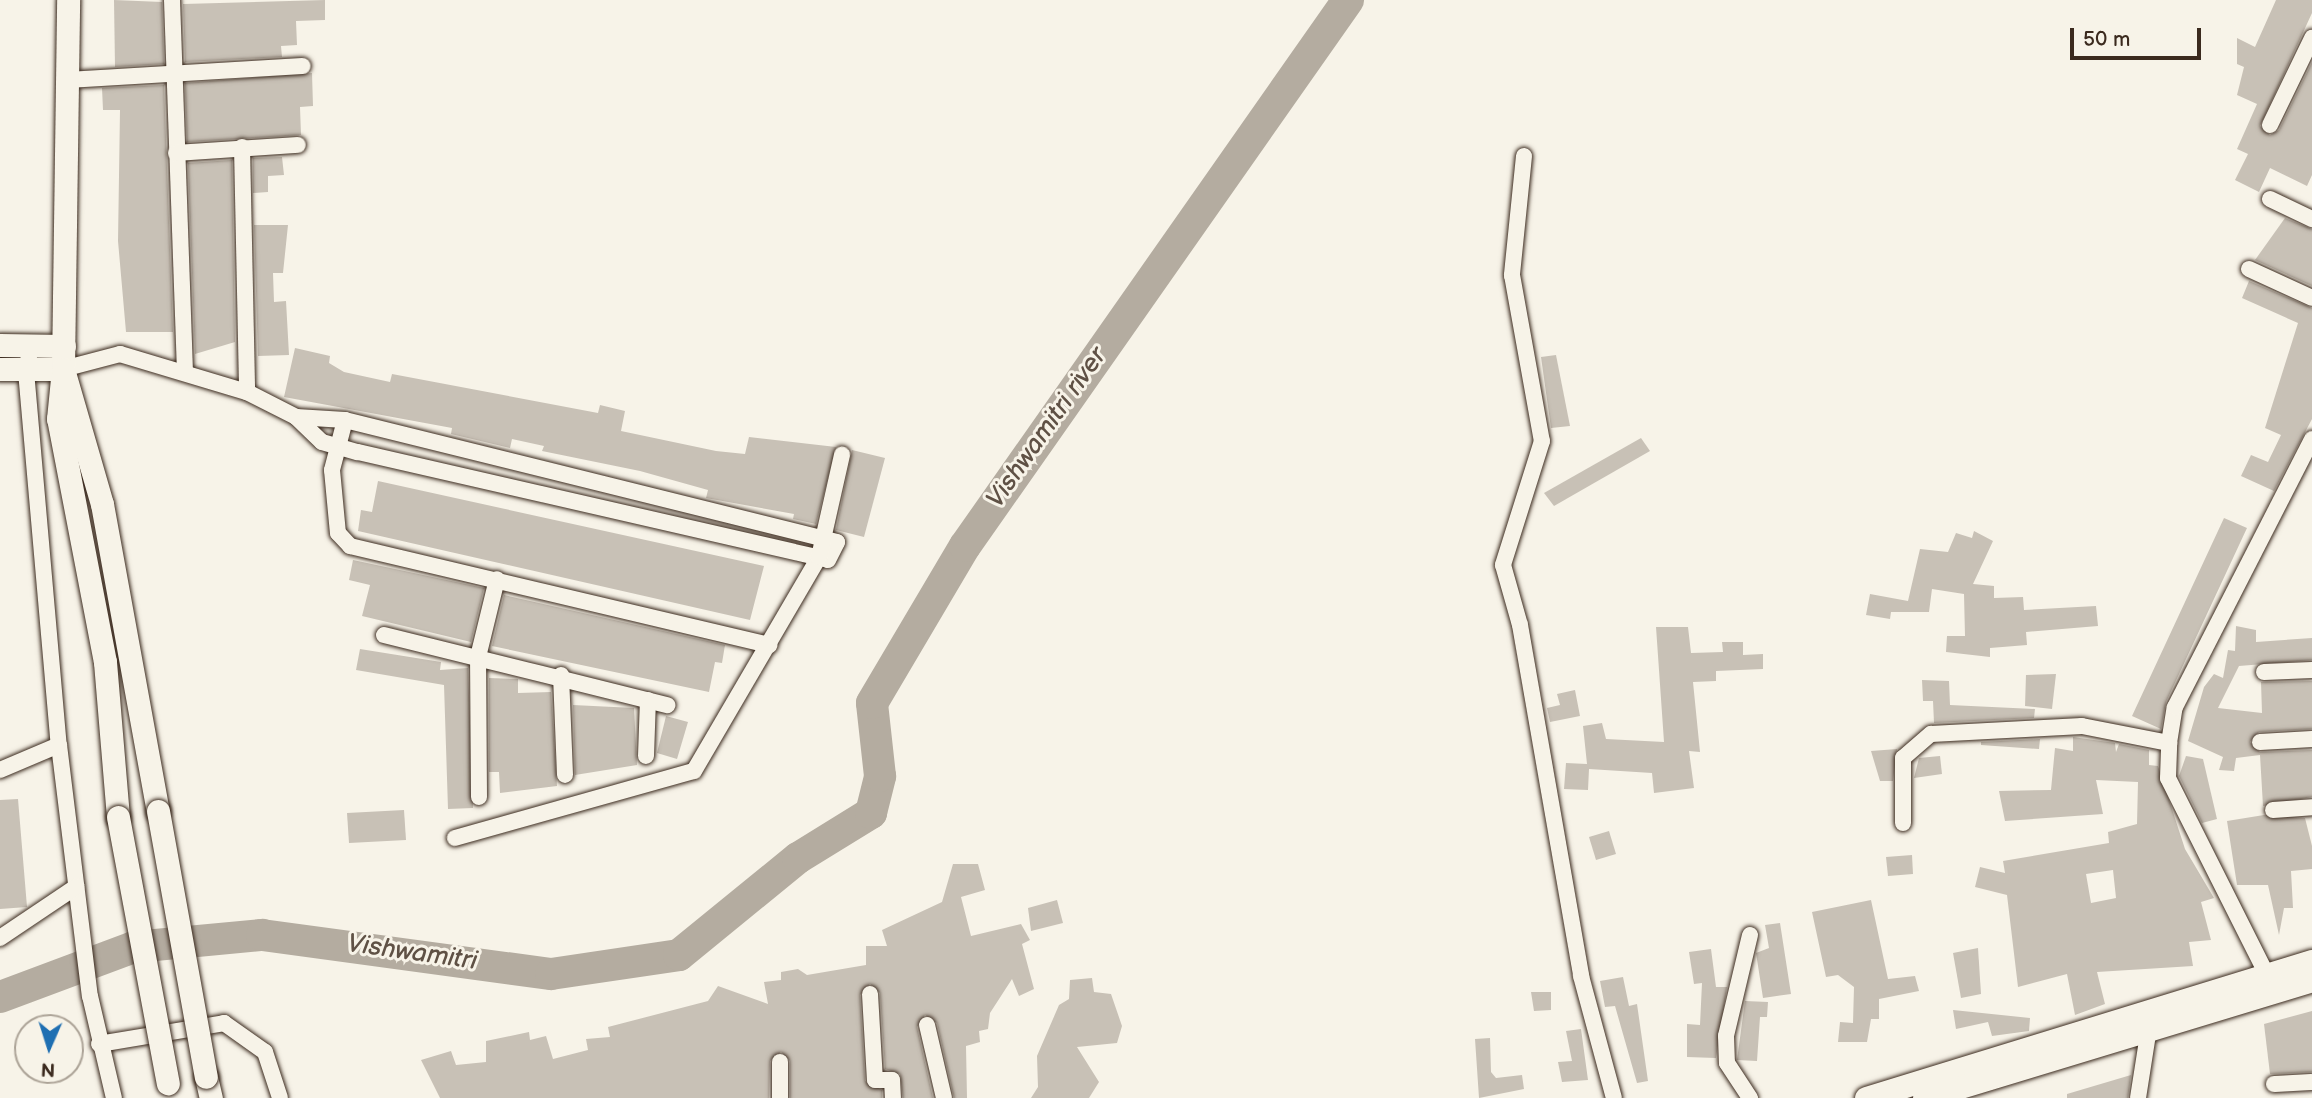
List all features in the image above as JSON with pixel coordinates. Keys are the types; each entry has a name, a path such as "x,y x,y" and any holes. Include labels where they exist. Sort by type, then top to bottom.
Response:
{"main road":[{"path":"66,6 64,357 58,419 105,662 118,817 171,1091"},
{"path":"0,345 31,346 64,357"},
{"path":"0,369 26,371 64,357"},
{"path":"64,357 102,504 208,1088"},
{"path":"1924,1098 1952,1093 2150,1023 2271,984 2312,961"},
{"path":"2271,984 2312,980"},
{"path":"1866,1098 2150,1023"}],"street":[{"path":"172,0 185,370"},
{"path":"2270,125 2310,45"},
{"path":"67,80 303,66"},
{"path":"176,153 298,145"},
{"path":"242,147 247,392"},
{"path":"1524,156 1512,275 1542,441 1503,565 1520,625 1581,976 1614,1098"},
{"path":"2270,199 2312,219"},
{"path":"2249,269 2312,298"},
{"path":"31,346 26,371 59,745 90,996 99,1044 114,1098"},
{"path":"64,357 120,354 185,370 247,392 296,417 322,442 338,447 830,560 837,542 824,536 644,491 345,420 296,417"},
{"path":"345,420 332,470 343,541 769,645"},
{"path":"2271,984 2168,778 2169,743 2175,707 2312,439"},
{"path":"824,536 842,454"},
{"path":"639,514 644,491"},
{"path":"455,838 694,771 819,557"},
{"path":"480,797 478,657 496,579"},
{"path":"384,635 561,675 667,705"},
{"path":"2264,672 2312,670"},
{"path":"561,675 565,775"},
{"path":"646,756 648,700"},
{"path":"1902,824 1903,758 1931,734 2082,726 2169,743"},
{"path":"2260,742 2312,739"},
{"path":"0,769 59,745"},
{"path":"2273,810 2312,807"},
{"path":"0,938 77,891"},
{"path":"1750,935 1726,1036 1727,1063 1750,1098"},
{"path":"870,994 875,1080 892,1080 893,1098"},
{"path":"99,1044 224,1023 265,1052 280,1098"},
{"path":"2138,1098 2150,1023"},
{"path":"928,1025 944,1098"},
{"path":"779,1098 780,1062"},
{"path":"2274,1084 2312,1083"}],"building":[{"path":"114,0 162,2 164,64 115,67"},
{"path":"325,0 325,20 296,21 297,45 281,46 282,57 185,62 183,4"},
{"path":"2276,0 2312,0 2312,13 2260,126 2270,135 2279,130 2312,62 2312,175 2307,186 2270,168 2259,192 2235,180 2248,154 2237,149 2257,104 2237,95 2244,67 2237,64 2237,38 2255,47"},
{"path":"312,73 313,106 300,107 301,135 187,142 185,83"},
{"path":"164,85 173,332 126,332 118,241 120,110 103,110 102,88"},
{"path":"282,157 284,175 268,176 268,192 253,193 253,158"},
{"path":"232,160 235,342 195,354 188,163"},
{"path":"2285,218 2312,229 2312,286 2255,260"},
{"path":"254,225 288,225 283,273 273,273 274,302 286,301 289,355 258,356"},
{"path":"2249,281 2312,308 2312,419 2274,491 2241,476 2251,455 2268,462 2281,435 2265,428 2298,323 2242,298"},
{"path":"295,348 330,356 329,363 344,372 390,382 392,374 598,413 600,405 625,411 621,431 716,451 745,454 749,437 836,447 816,524 793,519 794,514 706,498 708,490 640,471 542,451 544,446 512,439 510,448 451,434 452,428 284,397"},
{"path":"1556,355 1570,426 1551,428 1541,357"},
{"path":"1641,438 1650,451 1554,506 1544,493"},
{"path":"852,450 885,458 864,537 836,530"},
{"path":"378,481 764,566 750,620 358,531 361,510 372,512"},
{"path":"2224,518 2247,528 2166,702 2161,729 2132,716"},
{"path":"1974,531 1993,541 1973,584 1994,586 1994,598 2023,597 2024,610 2096,606 2098,626 2026,632 2027,645 1990,648 1990,657 1946,652 1947,636 1965,636 1964,594 1932,589 1929,612 1891,612 1890,619 1866,615 1870,594 1908,601 1920,549 1948,552 1956,533 1972,538"},
{"path":"353,560 484,588 471,642 362,616 370,585 349,580"},
{"path":"504,595 725,645 722,663 715,662 709,692 492,646"},
{"path":"2236,626 2256,630 2256,642 2312,638 2312,660 2239,666 2218,708 2262,713 2261,682 2312,681 2312,729 2259,732 2250,742 2260,752 2312,750 2312,797 2263,806 2260,755 2236,758 2234,771 2219,770 2223,757 2188,741 2204,687 2214,674 2223,678 2228,650 2235,651"},
{"path":"1656,627 1688,627 1691,653 1723,652 1722,642 1743,642 1743,655 1763,654 1763,669 1716,671 1716,681 1693,682 1700,752 1689,751 1694,788 1654,793 1652,773 1589,769 1588,790 1564,789 1566,763 1587,764 1583,726 1602,723 1606,739 1664,742"},
{"path":"360,649 441,662 440,670 468,668 473,808 448,809 444,685 356,670"},
{"path":"2056,674 2052,709 2025,706 2026,675"},
{"path":"489,678 518,679 518,693 551,692 557,786 500,793 499,772 489,772"},
{"path":"1922,680 1949,681 1950,705 2035,709 2034,718 1934,723 1933,701 1923,701"},
{"path":"1575,690 1580,716 1550,722 1547,708 1560,705 1557,694"},
{"path":"573,705 634,708 637,765 575,775"},
{"path":"666,716 688,722 677,759 657,753"},
{"path":"2073,737 2115,743 2116,752 2119,744 2149,750 2149,765 2158,766 2185,849 2214,898 2201,902 2211,940 2189,942 2193,966 2097,972 2105,1004 2075,1015 2067,974 2018,987 2007,895 1975,887 1980,867 2005,873 2003,861 2109,843 2108,832 2137,824 2138,782 2096,780 2103,814 2005,821 1999,791 2051,790 2055,748 2073,751","holes":["2113,870 2116,898 2091,903 2086,874"]},
{"path":"2040,739 2039,749 1981,745 1981,742"},
{"path":"1897,749 1893,781 1880,781 1871,751"},
{"path":"1940,756 1942,774 1914,778 1919,758"},
{"path":"2186,756 2203,759 2217,819 2202,823 2179,776"},
{"path":"18,799 27,907 0,909 0,800"},
{"path":"404,810 406,840 349,843 347,813"},
{"path":"2264,815 2305,818 2312,846 2312,869 2291,871 2293,908 2284,908 2279,935 2268,885 2237,885 2227,821"},
{"path":"1609,831 1616,854 1596,860 1589,837"},
{"path":"1912,855 1913,874 1888,876 1886,857"},
{"path":"953,864 978,864 985,890 961,897 971,936 1021,924 1030,940 1022,944 1034,989 1019,996 1012,979 990,1013 988,1029 979,1031 980,1042 966,1046 967,1098 954,1098 937,1023 925,1015 917,1027 933,1098 903,1098 900,1074 885,1069 880,993 870,984 860,995 865,1081 882,1090 882,1098 790,1098 790,1061 781,1052 770,1061 769,1098 440,1098 421,1060 451,1051 456,1065 486,1062 486,1041 529,1032 530,1040 546,1036 553,1059 588,1050 586,1039 610,1037 608,1027 708,1001 718,986 768,1004 764,982 781,980 781,972 798,969 807,975 866,965 866,946 887,946 882,930 942,902"},
{"path":"1057,900 1063,923 1031,931 1028,908"},
{"path":"1871,900 1888,979 1915,976 1919,991 1879,999 1879,1019 1871,1019 1867,1042 1838,1042 1840,1022 1853,1023 1854,987 1838,975 1826,977 1812,912"},
{"path":"1780,923 1791,994 1763,998 1756,953 1769,948 1765,925"},
{"path":"1978,948 1981,994 1961,998 1953,953"},
{"path":"1711,949 1716,987 1727,987 1716,1058 1687,1057 1687,1024 1700,1025 1702,983 1694,984 1689,952"},
{"path":"1623,977 1629,1006 1637,1004 1648,1081 1637,1083 1615,1006 1605,1007 1600,981"},
{"path":"1092,978 1094,992 1111,994 1122,1026 1117,1043 1077,1047 1099,1082 1089,1098 1031,1098 1038,1087 1037,1056 1059,1005 1069,999 1070,980"},
{"path":"1531,992 1551,992 1551,1010 1534,1011"},
{"path":"1745,1001 1768,1002 1767,1017 1760,1017 1757,1061 1737,1060"},
{"path":"1953,1010 2030,1018 2029,1031 1992,1036 1988,1022 1956,1029"},
{"path":"2312,1011 2312,1072 2270,1074 2264,1024"},
{"path":"1581,1029 1588,1080 1562,1082 1558,1062 1572,1061 1566,1031"},
{"path":"1490,1038 1491,1072 1496,1078 1522,1075 1524,1089 1479,1098 1475,1039"},
{"path":"2131,1075 2128,1098 2067,1098 2067,1094"}],"waterway":[{"name":"Vishwamitri river","path":"0,997 134,947 262,935 551,974 679,955 798,858 871,813 880,776 872,703 965,546 1348,0"}],"water label":[{"name":"Vishwamitri","path":"412,953"}]}
